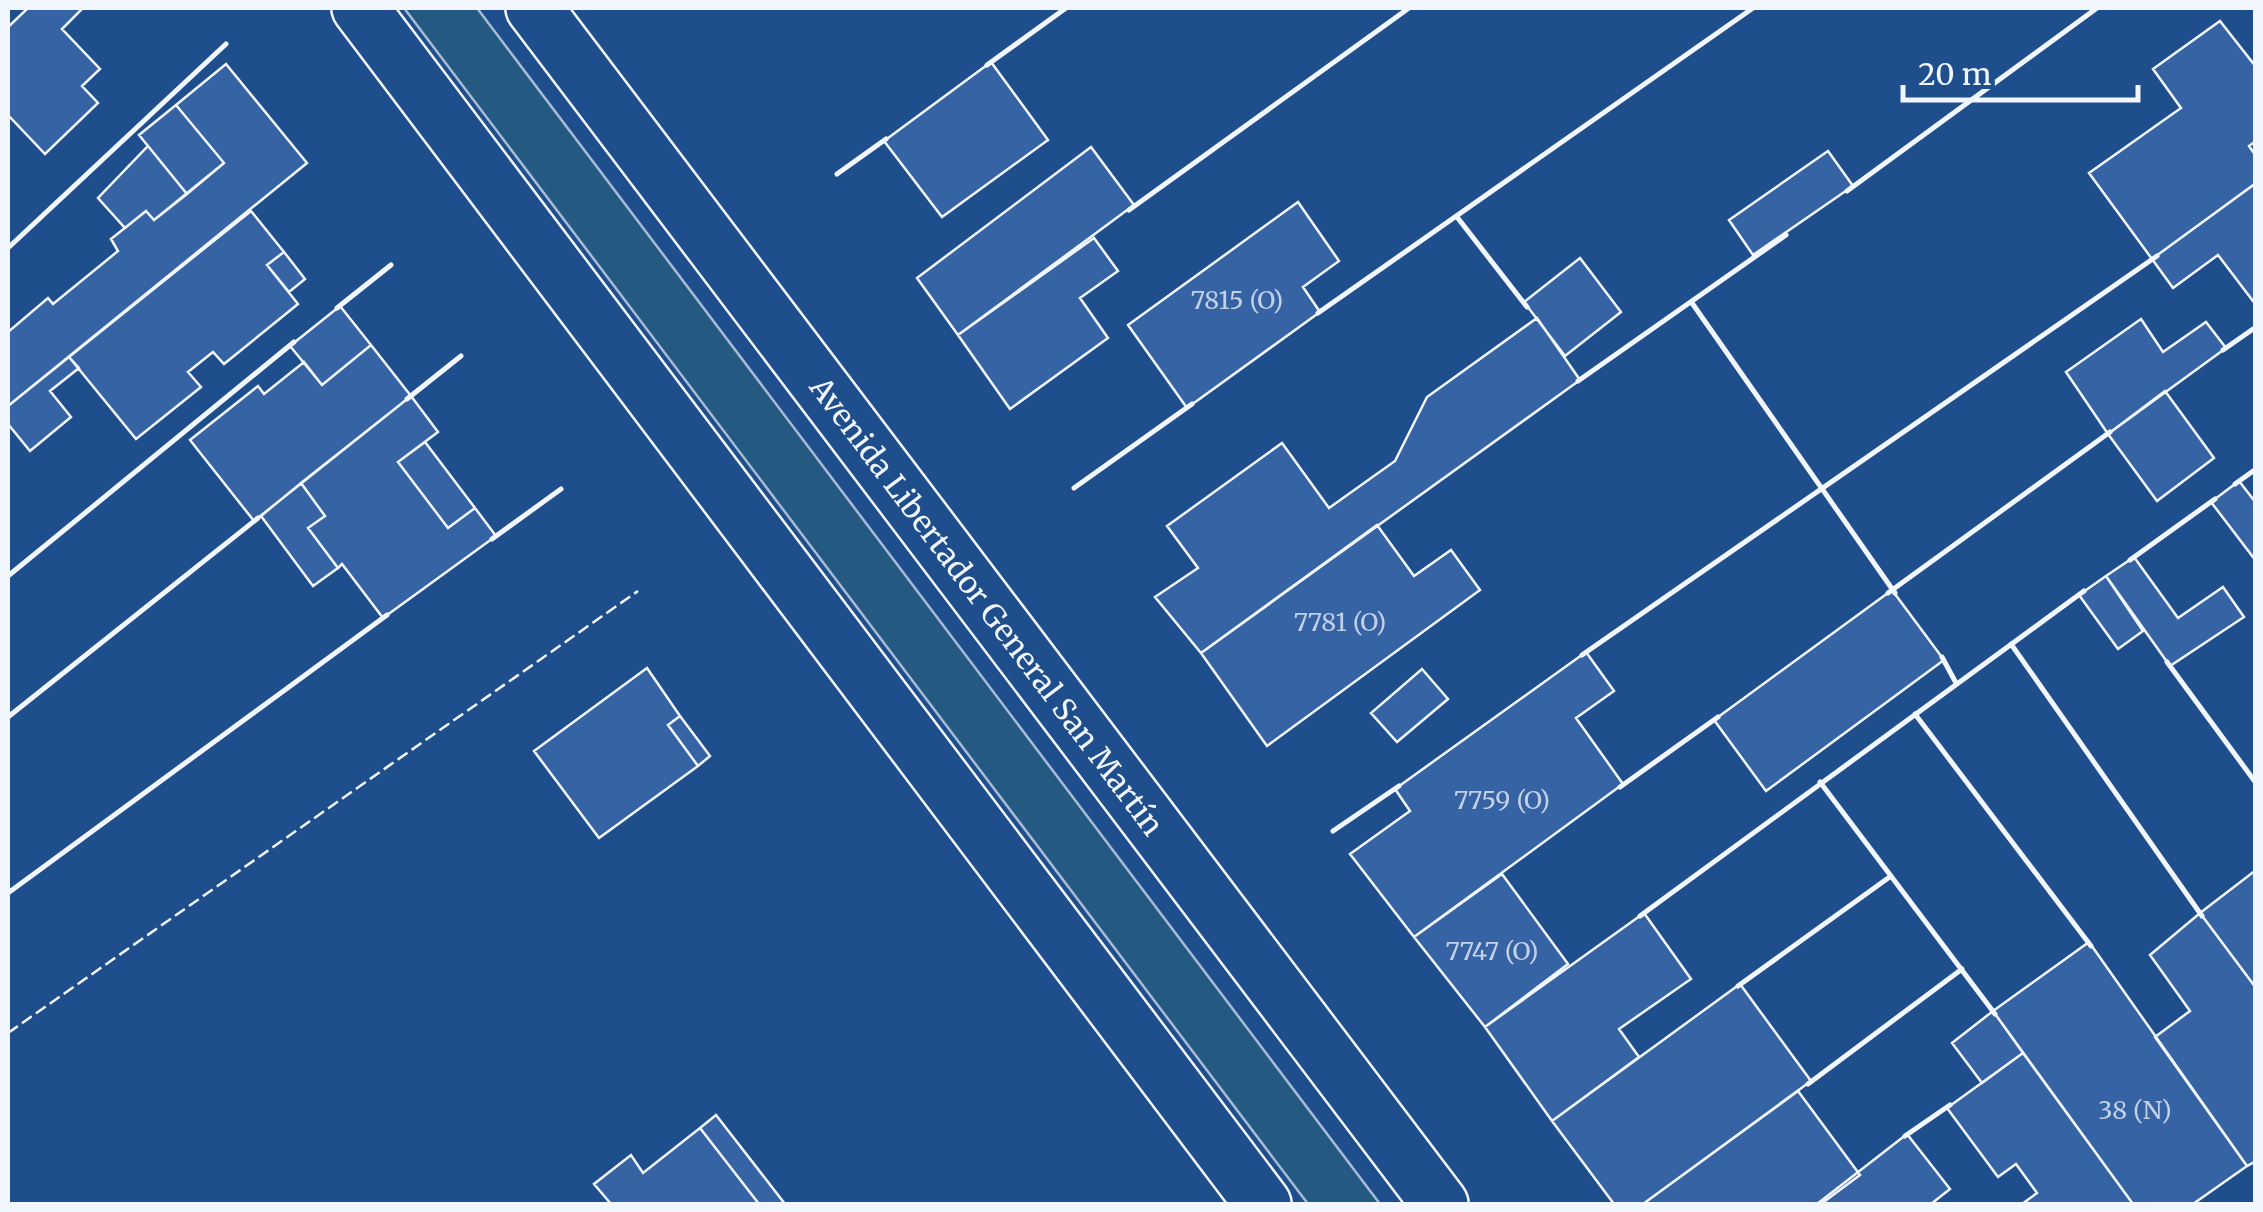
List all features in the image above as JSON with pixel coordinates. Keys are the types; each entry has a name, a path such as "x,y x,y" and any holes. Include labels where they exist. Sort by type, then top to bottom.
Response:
{"main road":[{"path":"360,8 1262,1204"},
{"name":"Avenida Libertador General San Martín","path":"534,8 1440,1204"}],"shaded area":[{"path":"404,8 477,8 1380,1204 1308,1204"}],"building":[{"path":"28,8 83,8 62,29 100,69 82,86 98,103 45,154 8,115 8,27"},
{"path":"2220,21 2256,67 2256,141 2249,146 2256,156 2256,183 2152,259 2089,173 2181,108 2153,69"},
{"path":"991,62 1048,140 942,217 884,141"},
{"path":"226,64 307,163 8,406 8,332 48,298 53,304 118,251 111,239 146,211 154,220 224,163 176,105"},
{"path":"176,105 224,163 187,194 139,135"},
{"path":"148,146 187,194 154,220 146,211 125,228 98,198"},
{"path":"1091,147 1134,205 958,335 917,278"},
{"path":"1828,151 1853,186 1753,255 1729,220"},
{"path":"2256,183 2256,305 2218,255 2173,288 2152,259"},
{"path":"1298,202 1339,261 1303,287 1320,312 1187,408 1128,325"},
{"path":"251,211 284,252 267,265 298,304 224,364 213,352 188,372 201,387 136,439 69,357"},
{"path":"1094,238 1118,271 1080,298 1108,338 1010,409 958,335"},
{"path":"284,252 305,279 289,292 267,265"},
{"path":"1580,258 1621,312 1565,356 1524,302"},
{"path":"340,306 371,345 322,385 290,346"},
{"path":"1537,318 1580,380 1201,653 1155,597 1198,568 1167,526 1282,443 1329,508 1395,461 1427,397"},
{"path":"2141,319 2163,352 2206,322 2226,348 2108,434 2066,372"},
{"path":"371,345 411,396 254,521 190,440 258,386 264,394 304,362 322,385"},
{"path":"69,357 79,368 50,391 71,417 30,451 8,424 8,406"},
{"path":"2165,391 2214,458 2157,501 2108,434"},
{"path":"411,396 438,432 398,462 448,528 475,508 496,536 383,618 342,564 338,568 308,528 325,516 301,483"},
{"path":"425,442 475,508 448,528 398,462"},
{"path":"2239,481 2256,503 2256,561 2211,502"},
{"path":"301,483 325,516 308,528 338,568 313,586 261,516"},
{"path":"1377,525 1414,576 1451,550 1480,590 1267,746 1201,653"},
{"path":"2134,557 2178,618 2223,587 2244,617 2170,666 2106,576"},
{"path":"2106,576 2143,631 2118,649 2079,595"},
{"path":"1892,590 1944,660 1766,791 1714,720"},
{"path":"1586,652 1614,691 1576,718 1623,784 1414,937 1350,854 1410,811 1395,789"},
{"path":"647,668 680,716 668,725 698,766 599,838 534,751"},
{"path":"1422,669 1448,699 1397,742 1371,713"},
{"path":"680,716 710,756 698,766 668,725"},
{"path":"2256,870 2256,988 2200,913"},
{"path":"1502,874 1568,964 1485,1027 1414,937"},
{"path":"1644,913 1691,979 1619,1029 1639,1057 1552,1121 1485,1027"},
{"path":"2200,913 2256,988 2256,1161 2247,1166 2155,1037 2190,1011 2150,955"},
{"path":"2089,942 2247,1166 2193,1204 2133,1204 1993,1011"},
{"path":"1740,984 1811,1081 1643,1204 1614,1204 1552,1121"},
{"path":"1993,1011 2023,1053 1982,1083 1952,1043"},
{"path":"2023,1053 2133,1204 2022,1204 2037,1193 2016,1164 1998,1177 1947,1108"},
{"path":"1798,1091 1860,1175 1821,1204 1643,1204"},
{"path":"716,1115 785,1204 759,1204 700,1128"},
{"path":"700,1128 759,1204 611,1204 594,1184 631,1155 643,1173"},
{"path":"1907,1134 1950,1189 1931,1204 1817,1204"}],"fence":[{"path":"8,1033 638,591"}],"wall":[{"path":"987,65 1066,8"},
{"path":"1129,210 1409,8"},
{"path":"1318,313 1753,8"},
{"path":"1847,191 2097,8"},
{"path":"8,248 226,44"},
{"path":"837,174 886,139"},
{"path":"1457,217 1527,307"},
{"path":"1578,381 1786,235"},
{"path":"1582,655 2157,256"},
{"path":"337,308 391,265"},
{"path":"1692,303 1895,593"},
{"path":"2223,350 2256,327"},
{"path":"8,576 294,342"},
{"path":"407,399 461,356"},
{"path":"1074,488 1192,404"},
{"path":"1888,593 2110,432"},
{"path":"2235,484 2256,469"},
{"path":"492,539 561,489"},
{"path":"2130,560 2215,499"},
{"path":"8,717 258,518"},
{"path":"1640,916 2084,591"},
{"path":"8,893 387,615"},
{"path":"2011,644 2202,916"},
{"path":"1942,657 1956,683"},
{"path":"2167,662 2256,783"},
{"path":"1915,714 2091,946"},
{"path":"1620,787 1718,717"},
{"path":"1820,782 1995,1014"},
{"path":"1333,831 1399,786"},
{"path":"1738,986 1891,876"},
{"path":"1808,1084 1962,969"},
{"path":"1905,1136 1950,1105"}]}
